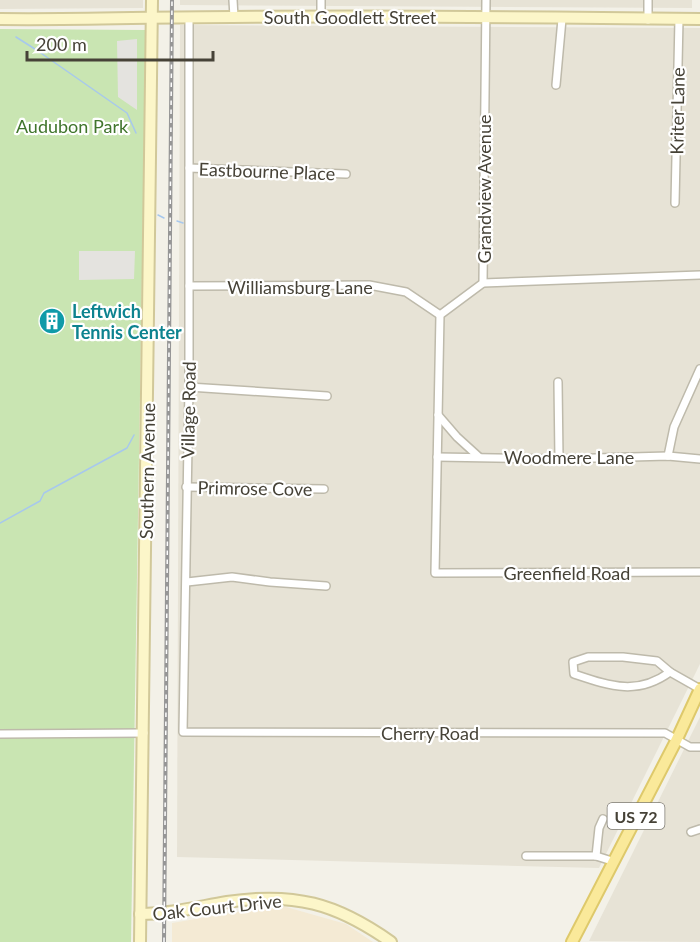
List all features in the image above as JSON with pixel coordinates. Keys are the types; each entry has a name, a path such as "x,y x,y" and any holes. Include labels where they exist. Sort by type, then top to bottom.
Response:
{"main road":[{"name":"US 72","path":"572,942 676,741 700,689"}],"street":[{"name":"Southern Avenue","path":"140,942 152,0"},
{"path":"234,0 234,16"},
{"path":"321,0 321,18"},
{"name":"Grandview Avenue","path":"440,315 483,283 486,0"},
{"path":"648,0 648,20"},
{"name":"South Goodlett Street","path":"0,19 89,20 234,16 700,20"},
{"name":"Village Road","path":"183,732 189,387 189,17"},
{"path":"556,84 562,19"},
{"name":"Kriter Lane","path":"675,203 679,19"},
{"name":"Eastbourne Place","path":"189,168 346,174"},
{"path":"483,283 700,275"},
{"name":"Williamsburg Lane","path":"189,286 369,285 406,292 440,315"},
{"path":"437,457 440,315"},
{"path":"668,456 674,427 700,369"},
{"path":"558,382 559,459"},
{"path":"189,387 327,396"},
{"path":"438,415 479,457"},
{"name":"Woodmere Lane","path":"437,457 559,459 668,456 700,459"},
{"name":"Greenfield Road","path":"437,457 435,573 700,572"},
{"name":"Primrose Cove","path":"186,487 324,489"},
{"path":"187,582 232,577 326,586"},
{"path":"670,672 656,682 635,688 601,683 574,674 573,662 588,657 624,657 657,661 670,672 700,689"},
{"name":"Cherry Road","path":"183,732 664,733 690,747 700,747"},
{"path":"0,734 144,733"},
{"path":"596,856 599,830 603,819"},
{"path":"691,832 700,829"},
{"path":"526,856 596,856 612,861"},
{"name":"Oak Court Drive","path":"140,914 164,914 227,902 268,898 293,899 329,907 366,924 391,942"}],"shaded area":[{"path":"0,0 143,0 143,8 0,9"},
{"path":"180,0 692,0 692,8 180,5"},
{"path":"180,25 700,28 700,664 599,868 177,857"},
{"path":"137,39 137,110 118,97 117,41"},
{"path":"79,251 135,251 134,279 79,280"},
{"path":"700,717 700,942 589,941"},
{"path":"279,905 346,924 373,942 172,942 172,923"}],"green space":[{"name":"Audubon Park","path":"0,29 146,30 131,942 0,942"}],"waterway":[{"path":"16,37 127,113 136,133"},
{"path":"158,215 164,218"},
{"path":"177,221 183,223"},
{"path":"0,523 40,501 44,493 127,448 134,435"}],"railway":[{"path":"164,942 172,0"}],"place":[{"name":"Leftwich Tennis Center","path":"52,321"}]}
